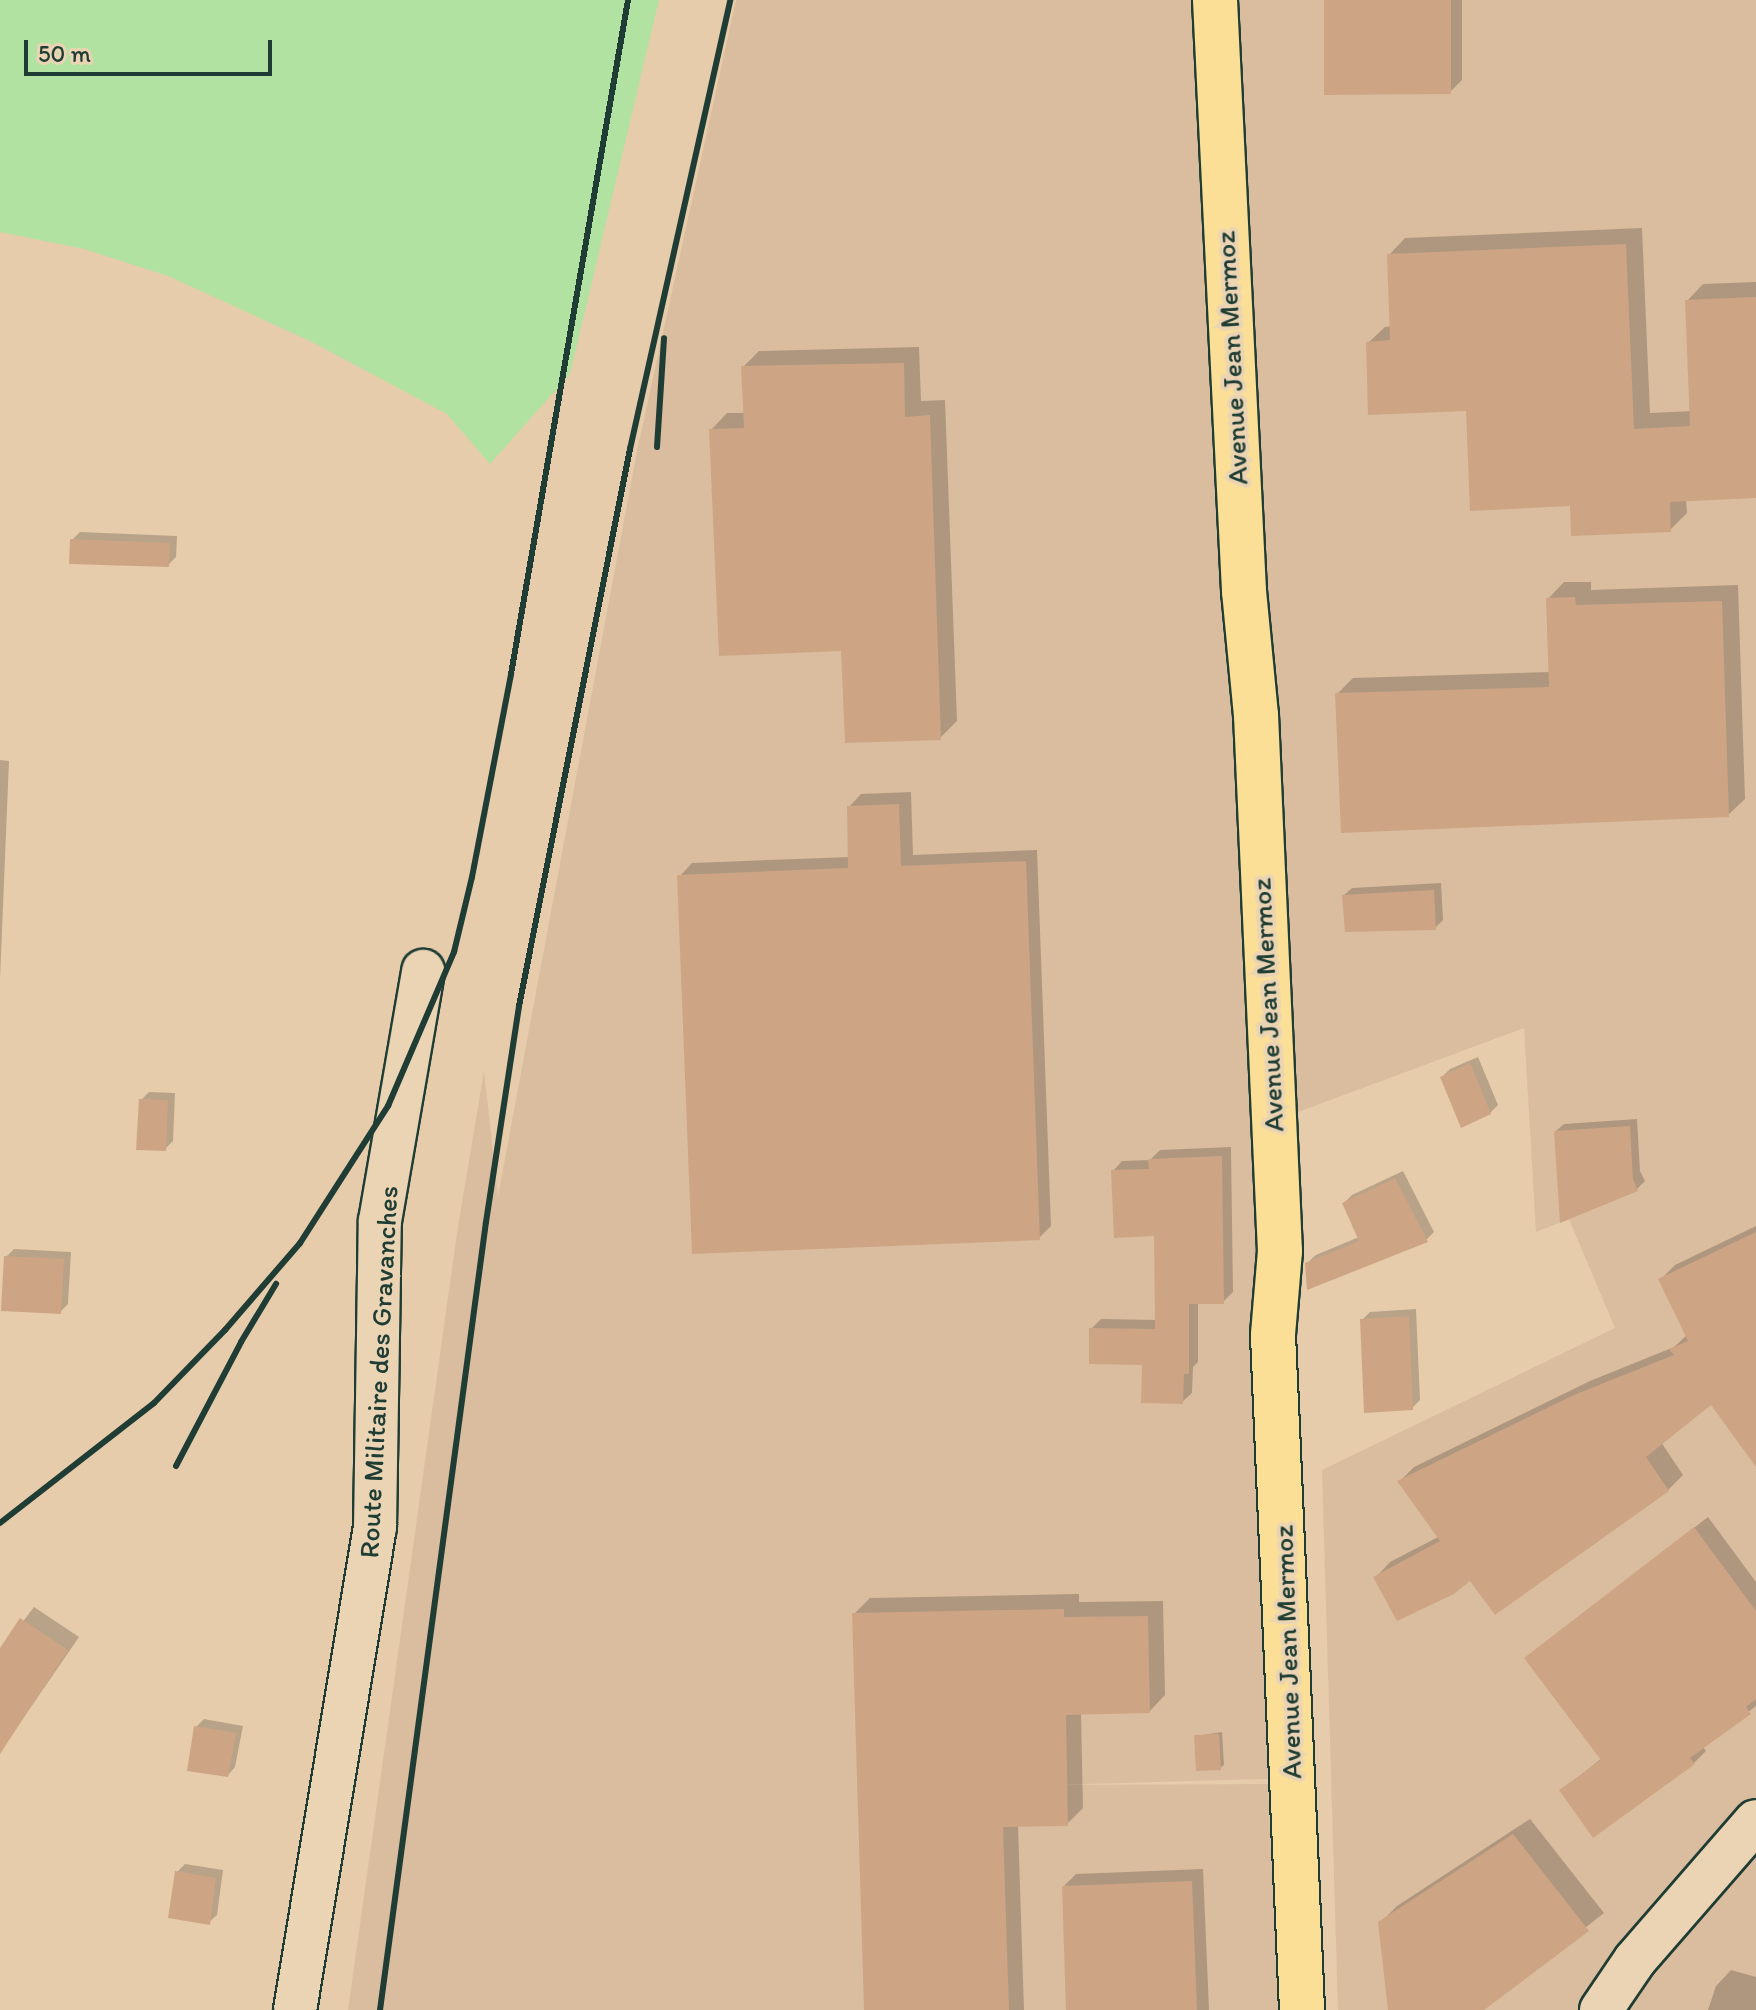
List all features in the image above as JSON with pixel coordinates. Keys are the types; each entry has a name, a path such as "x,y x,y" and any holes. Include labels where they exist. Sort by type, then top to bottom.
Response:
{"main road":[{"name":"Avenue Jean Mermoz","path":"1215,0 1244,591 1256,715 1280,1251 1273,1335 1302,2010"}],"street":[{"name":"Route Militaire des Gravanches","path":"295,2010 375,1527 380,1221 423,971"},
{"path":"1601,2010 1635,1960 1756,1821"}],"shaded area":[{"path":"736,0 1756,0 1756,2010 1338,2010 1322,1470 1615,1328 1569,1219 1536,1232 1524,1028 1274,1121 1298,1778 1051,1785 1268,1784 1278,2010 348,2010 458,1226 484,1071 498,1196 637,451"}],"green space":[{"path":"0,0 659,0 570,374 490,464 447,414 312,342 168,276 84,249 0,232"}],"building":[{"path":"1324,0 1451,0 1451,94 1324,95"},
{"path":"1626,244 1634,429 1690,426 1685,300 1756,297 1756,498 1670,502 1671,532 1571,536 1570,506 1470,511 1466,411 1368,415 1366,342 1390,340 1387,254"},
{"path":"904,363 905,417 930,415 941,740 845,743 841,651 719,656 709,429 744,428 741,366"},
{"path":"70,539 170,543 169,567 69,564"},
{"path":"1575,597 1576,605 1722,601 1729,817 1341,833 1335,693 1549,687 1546,598"},
{"path":"899,804 901,866 1026,861 1040,1240 692,1254 677,875 848,868 847,806"},
{"path":"1434,890 1436,930 1345,932 1342,895"},
{"path":"1470,1063 1491,1114 1461,1128 1440,1077"},
{"path":"139,1099 168,1100 166,1151 136,1150"},
{"path":"1630,1126 1633,1179 1638,1191 1560,1223 1554,1131"},
{"path":"1222,1156 1224,1304 1189,1304 1189,1374 1184,1374 1183,1404 1141,1403 1142,1365 1089,1364 1089,1328 1155,1329 1154,1236 1114,1238 1111,1170 1149,1169 1148,1159"},
{"path":"1395,1178 1428,1242 1307,1290 1305,1263 1359,1241 1342,1203"},
{"path":"1756,1232 1756,1467 1711,1405 1646,1457 1669,1491 1495,1615 1470,1581 1454,1594 1397,1621 1373,1577 1440,1541 1397,1481 1574,1395 1674,1355 1669,1349 1688,1341 1658,1279"},
{"path":"4,1256 64,1259 61,1314 1,1311"},
{"path":"1409,1316 1413,1410 1364,1413 1360,1319"},
{"path":"1694,1527 1756,1611 1756,1699 1746,1707 1751,1714 1690,1758 1695,1764 1593,1838 1559,1790 1601,1760 1524,1658"},
{"path":"1064,1609 1064,1617 1148,1616 1150,1713 1066,1715 1068,1826 1003,1827 1009,2010 864,2010 852,1613"},
{"path":"20,1618 68,1650 0,1754 0,1648"},
{"path":"194,1726 236,1733 228,1777 187,1771"},
{"path":"1219,1734 1221,1770 1196,1771 1194,1735"},
{"path":"1513,1834 1589,1931 1484,2010 1388,2010 1378,1922"},
{"path":"175,1871 216,1878 210,1925 168,1918"},
{"path":"1192,1881 1197,2010 1066,2010 1062,1886"}],"railway":[{"path":"0,1523 154,1403 225,1330 300,1243 388,1106 454,952 472,877 511,674 628,0"},
{"path":"380,2010 486,1222 519,1006 630,449 730,0"},
{"path":"657,447 664,338"},
{"path":"176,1466 241,1342 276,1284"}]}
